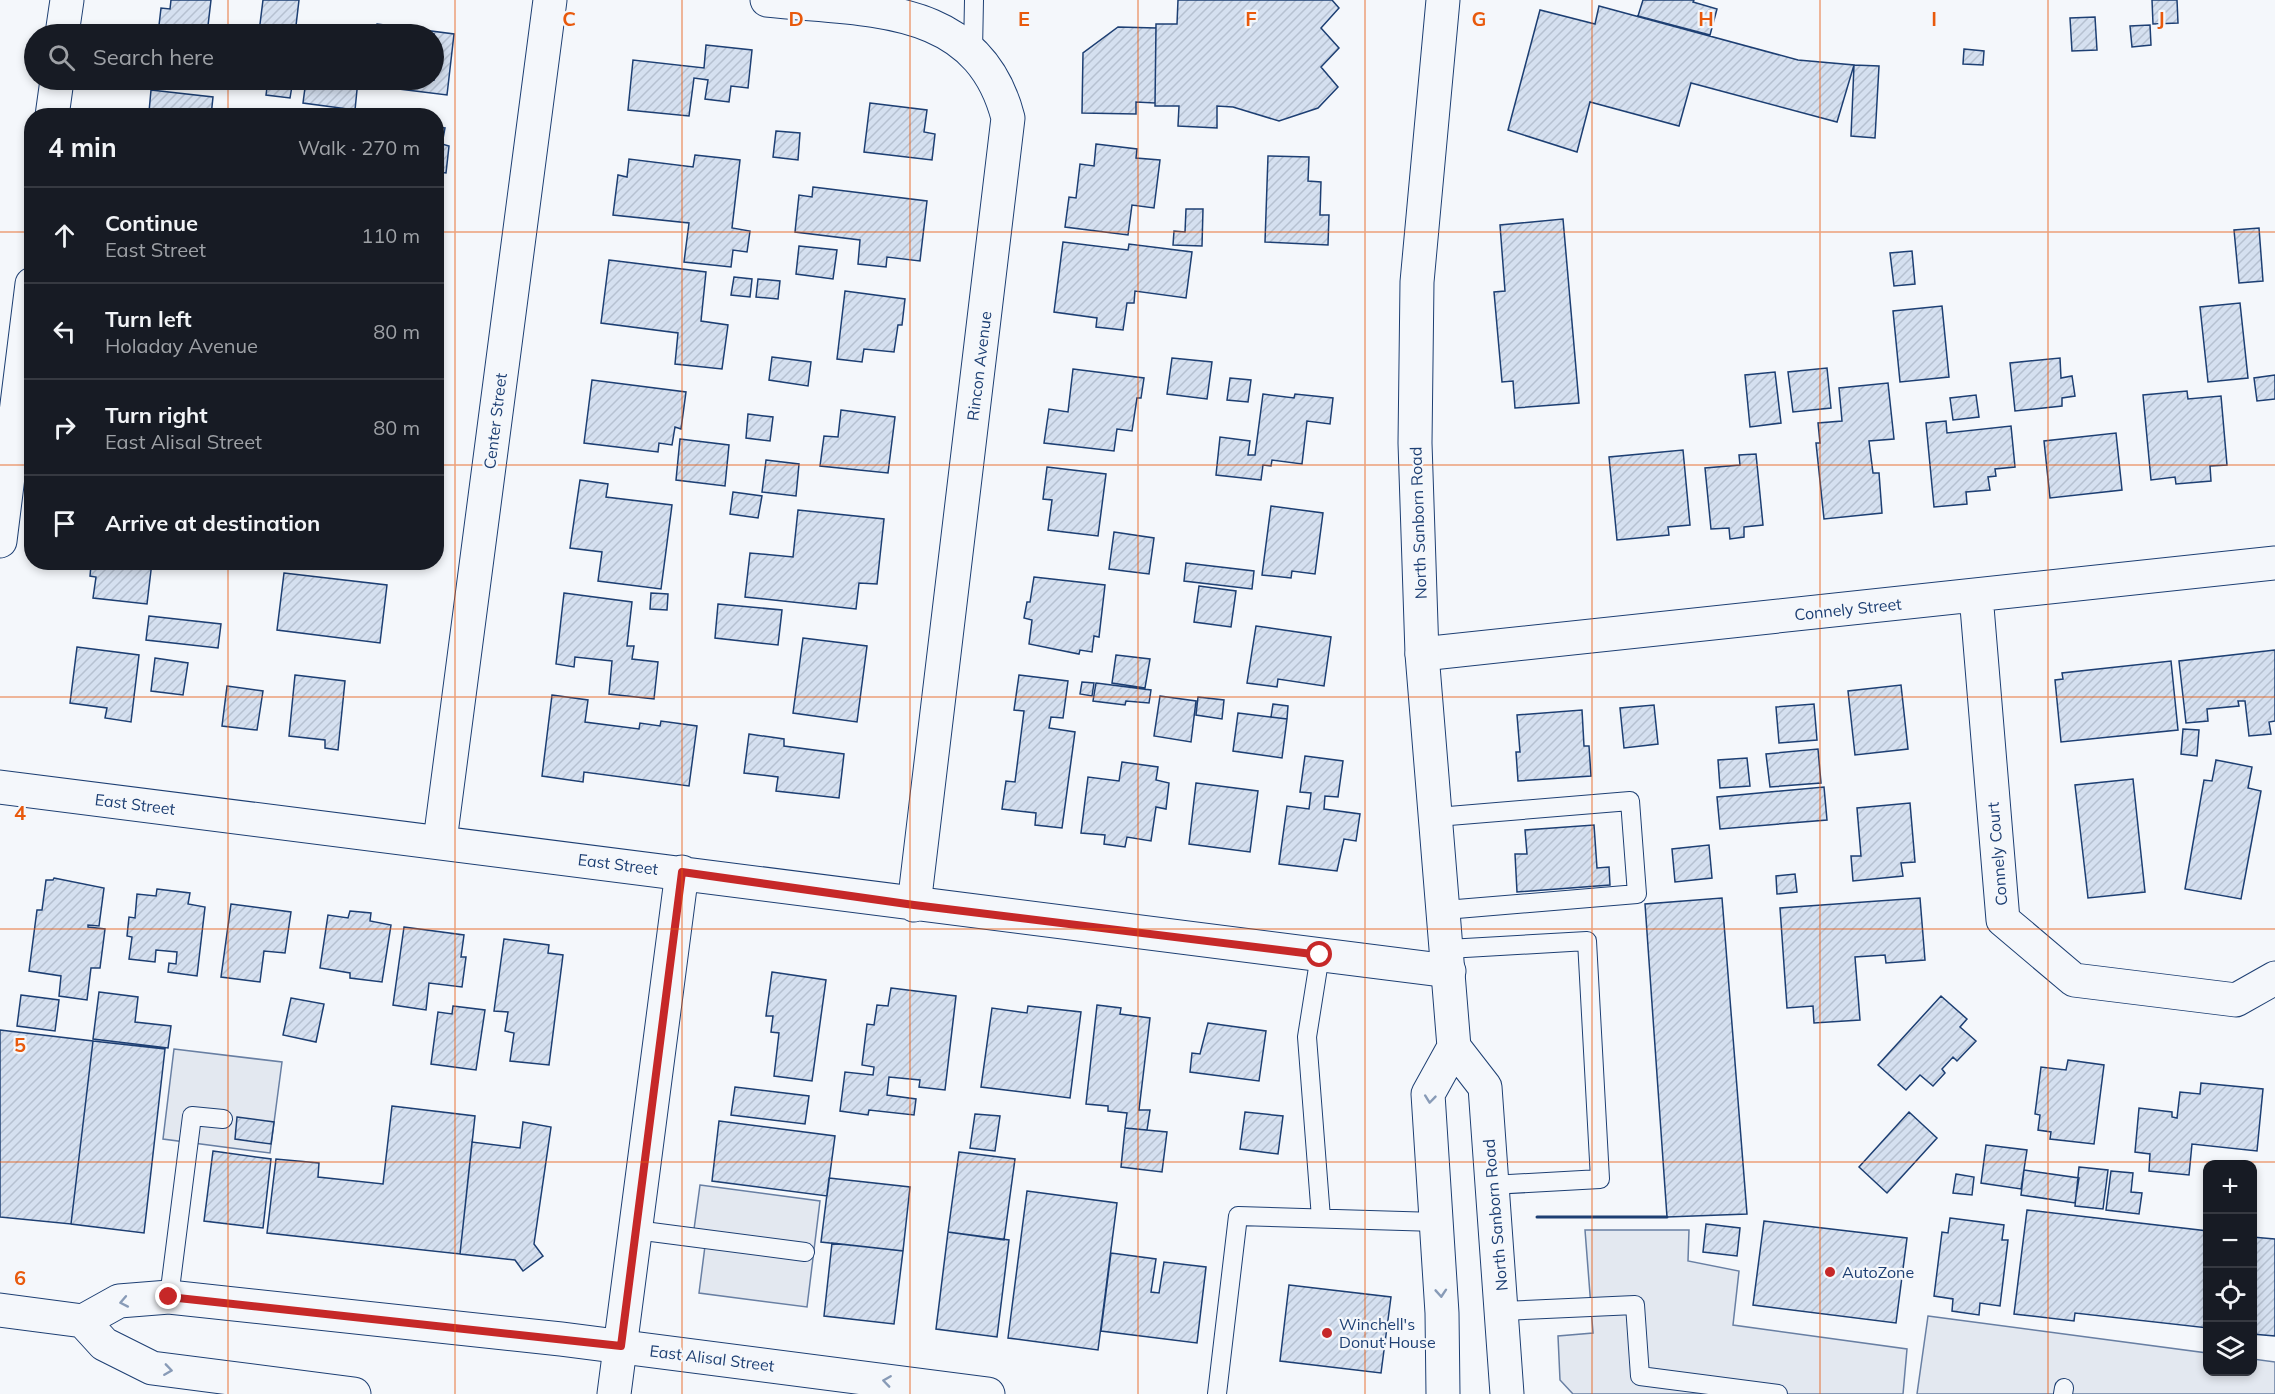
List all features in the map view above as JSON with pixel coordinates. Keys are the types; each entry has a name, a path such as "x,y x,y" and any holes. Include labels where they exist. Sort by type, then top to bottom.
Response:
{"street":[{"path":"63,24 67,0"},
{"name":"Center Street","path":"440,842 550,0"},
{"name":"Rincon Avenue","path":"767,0 892,14 926,22 950,33 973,51 1002,93 1008,118 914,905"},
{"name":"North Sanborn Road","path":"1443,0 1417,282 1415,443 1422,654 1449,960 1454,1047 1485,1087 1508,1394"},
{"path":"53,108 56,90"},
{"path":"0,540 2,507 24,343"},
{"name":"Connely Street","path":"1422,654 2275,563"},
{"name":"Connely Court","path":"1976,596 2003,920 2074,980 2236,1000 2275,978"},
{"name":"East Street","path":"0,787 1320,955 1449,960"},
{"path":"614,1394 682,872"},
{"path":"1443,1394 1442,1313 1428,1094 1454,1047"},
{"name":"East Alisal Street","path":"83,1321 119,1301 169,1297 621,1346 988,1394"},
{"path":"0,1310 83,1321 104,1344 152,1368 294,1390 354,1394"}],"lane":[{"path":"973,51 975,0"},
{"path":"1437,817 1630,801 1637,894 1444,910"},
{"path":"1449,960 1587,941 1600,1179 1492,1185"},
{"path":"1320,955 1307,1036 1322,1218"},
{"path":"169,1297 192,1116 223,1119"},
{"path":"1217,1394 1238,1215 1436,1222"},
{"path":"636,1230 805,1252"},
{"path":"1503,1311 1635,1305 1640,1376 1778,1394"}],"shaded area":[{"path":"174,1049 282,1062 270,1153 163,1139"},
{"path":"700,1185 820,1201 807,1307 699,1293 705,1246 692,1244"},
{"path":"1585,1230 1689,1230 1688,1261 1739,1271 1733,1325 1907,1349 1903,1394 1573,1394 1560,1380 1558,1336 1593,1333"},
{"path":"1928,1316 2203,1352 2203,1376 2257,1376 2257,1360 2275,1362 2275,1394 1917,1394"}],"building":[{"path":"171,0 211,0 208,24 159,24 161,8 170,9"},
{"path":"263,0 299,0 296,24 260,24"},
{"path":"1178,0 1332,0 1339,8 1321,28 1339,48 1321,67 1338,87 1318,108 1279,121 1233,107 1217,106 1217,128 1178,126 1179,106 1155,106 1156,24 1177,24"},
{"path":"1643,0 1694,0 1693,2 1717,9 1710,35 1638,16"},
{"path":"2152,0 2177,0 2178,23 2153,24"},
{"path":"1599,6 1798,60 1854,65 1837,122 1691,83 1679,126 1590,102 1577,152 1508,130 1540,10 1595,24"},
{"path":"2095,17 2097,50 2072,51 2070,18"},
{"path":"2150,25 2151,45 2132,47 2130,26"},
{"path":"1118,27 1156,28 1155,103 1136,102 1136,114 1082,113 1083,53"},
{"path":"444,33 454,34 447,95 407,90 444,90"},
{"path":"706,45 752,50 748,88 731,86 729,102 705,99 708,80 694,78 689,116 628,110 633,60 704,68"},
{"path":"1964,49 1984,51 1983,65 1963,64"},
{"path":"1854,65 1879,66 1875,138 1851,136"},
{"path":"151,90 213,97 212,108 149,108"},
{"path":"267,90 291,90 290,98 266,95"},
{"path":"305,90 357,90 355,108 303,103"},
{"path":"870,103 927,110 924,132 935,134 932,160 864,152"},
{"path":"776,131 800,133 798,160 773,157"},
{"path":"1096,144 1137,149 1136,158 1160,160 1154,208 1132,205 1128,235 1065,227 1069,197 1076,198 1080,164 1094,166"},
{"path":"444,145 449,146 446,173 444,173"},
{"path":"695,155 740,160 732,228 750,231 747,252 733,250 731,267 684,262 689,223 613,215 618,175 627,177 629,159 693,167"},
{"path":"1268,156 1309,157 1308,181 1321,182 1320,215 1329,215 1328,245 1265,242"},
{"path":"813,187 927,201 920,261 887,257 886,267 858,264 860,240 795,232 799,195 812,197"},
{"path":"1186,209 1203,209 1202,246 1173,245 1174,231 1185,232"},
{"path":"1563,219 1579,403 1515,408 1513,381 1502,382 1494,292 1505,291 1500,225"},
{"path":"2259,228 2263,281 2239,283 2234,230"},
{"path":"1063,242 1128,250 1129,244 1192,252 1186,298 1135,291 1134,303 1127,303 1123,330 1096,327 1097,318 1054,312"},
{"path":"799,246 837,250 833,279 796,274"},
{"path":"1912,251 1915,284 1894,286 1890,253"},
{"path":"609,260 706,272 701,321 728,325 722,369 675,364 678,333 601,323"},
{"path":"734,277 752,279 750,297 731,295"},
{"path":"758,279 780,281 778,299 756,297"},
{"path":"845,291 905,299 902,325 898,325 894,352 864,349 862,362 837,359"},
{"path":"2240,303 2248,378 2208,382 2200,307"},
{"path":"1942,306 1949,377 1900,382 1893,311"},
{"path":"772,357 811,362 808,386 769,380"},
{"path":"1172,358 1212,362 1207,399 1167,394"},
{"path":"2060,358 2061,378 2072,376 2075,396 2062,398 2062,406 2015,411 2010,363"},
{"path":"1827,368 1831,408 1793,412 1788,372"},
{"path":"1073,369 1144,378 1141,398 1137,398 1132,431 1117,429 1114,451 1044,443 1049,409 1068,412"},
{"path":"1775,372 1781,423 1750,427 1745,375"},
{"path":"2275,375 2275,399 2257,401 2254,378"},
{"path":"1230,378 1251,380 1248,402 1227,400"},
{"path":"592,380 686,392 681,429 675,427 672,445 659,443 658,452 584,443"},
{"path":"1888,383 1894,439 1869,441 1873,473 1879,473 1882,513 1824,519 1816,443 1820,443 1818,423 1842,421 1839,388"},
{"path":"2187,391 2188,399 2221,396 2227,465 2210,466 2211,481 2176,484 2175,477 2151,480 2143,395"},
{"path":"1263,394 1294,398 1295,394 1333,398 1330,424 1307,421 1302,464 1272,460 1271,466 1263,465 1261,480 1216,475 1220,437 1250,441 1248,455 1255,455"},
{"path":"1976,395 1979,417 1953,420 1950,398"},
{"path":"841,410 895,417 888,473 820,466 824,436 838,437"},
{"path":"748,414 773,417 770,441 746,438"},
{"path":"1946,421 1947,433 2011,426 2015,467 1995,469 1996,476 1988,477 1990,490 1966,492 1967,504 1934,507 1926,423"},
{"path":"2116,433 2122,490 2050,498 2044,441"},
{"path":"680,439 729,445 725,486 676,480"},
{"path":"1683,450 1690,525 1668,527 1669,535 1617,540 1609,457"},
{"path":"1756,454 1763,525 1744,527 1744,537 1730,539 1729,528 1711,529 1705,468 1740,465 1739,455"},
{"path":"766,460 799,464 796,496 762,492"},
{"path":"1047,467 1106,474 1098,536 1048,530 1052,500 1043,499"},
{"path":"580,480 608,484 606,497 672,505 661,589 598,581 602,552 570,548"},
{"path":"733,492 762,496 758,518 730,514"},
{"path":"1271,506 1323,513 1315,574 1292,571 1291,578 1262,575"},
{"path":"798,510 884,519 877,584 859,583 856,609 745,597 750,553 793,557"},
{"path":"1114,532 1154,538 1149,574 1109,569"},
{"path":"1186,563 1254,571 1252,589 1184,581"},
{"path":"91,570 151,570 147,604 93,598 96,577 90,576"},
{"path":"284,573 387,585 380,643 277,630"},
{"path":"1034,577 1105,585 1099,637 1094,636 1092,652 1080,650 1079,654 1029,644 1032,620 1024,618 1027,602 1030,602"},
{"path":"1199,586 1236,591 1231,627 1194,622"},
{"path":"564,593 632,602 627,646 634,646 632,659 658,662 654,699 609,694 612,661 575,657 574,667 556,664"},
{"path":"651,593 668,594 667,610 650,609"},
{"path":"718,604 782,610 778,645 715,638"},
{"path":"149,616 221,624 218,648 146,640"},
{"path":"1256,626 1331,637 1324,686 1278,679 1277,687 1247,683"},
{"path":"803,638 867,646 857,722 793,713"},
{"path":"77,647 139,655 131,722 105,718 107,708 70,703"},
{"path":"2275,650 2275,721 2269,722 2271,734 2249,736 2245,701 2238,701 2239,706 2207,709 2208,721 2186,723 2179,661"},
{"path":"1116,655 1150,659 1145,688 1112,683"},
{"path":"155,658 188,663 183,695 151,691"},
{"path":"2171,661 2178,730 2061,742 2055,680 2063,679 2062,673"},
{"path":"295,675 345,681 338,750 325,748 325,740 289,736"},
{"path":"1019,675 1068,681 1063,718 1051,717 1049,728 1075,732 1062,828 1035,825 1036,813 1002,809 1006,781 1015,782 1024,711 1014,710"},
{"path":"1082,682 1094,683 1092,696 1080,694"},
{"path":"1096,683 1151,690 1149,703 1126,701 1125,705 1093,701"},
{"path":"1901,685 1908,749 1855,755 1848,691"},
{"path":"227,686 263,691 257,730 222,726"},
{"path":"552,695 588,700 585,722 639,729 640,723 660,726 661,721 697,726 689,786 584,772 583,782 542,776"},
{"path":"1160,696 1196,701 1191,742 1154,736"},
{"path":"1198,697 1224,700 1222,719 1196,715"},
{"path":"1273,704 1288,706 1287,719 1271,717"},
{"path":"1814,704 1817,740 1779,743 1776,707"},
{"path":"1654,705 1658,744 1624,748 1620,708"},
{"path":"1582,710 1584,746 1589,746 1591,776 1518,781 1516,752 1520,752 1517,715"},
{"path":"1238,713 1287,719 1282,758 1233,751"},
{"path":"2183,729 2199,730 2197,756 2181,754"},
{"path":"749,734 784,739 784,746 844,754 839,798 776,791 778,777 744,773"},
{"path":"1818,749 1821,783 1770,787 1766,754"},
{"path":"1305,756 1343,761 1338,797 1325,796 1324,809 1360,814 1356,841 1344,839 1337,871 1279,864 1287,806 1309,809 1311,793 1300,792"},
{"path":"1747,758 1750,786 1720,788 1718,760"},
{"path":"2216,760 2252,767 2248,788 2261,791 2241,899 2185,889 2204,780 2212,781"},
{"path":"1122,762 1158,767 1156,780 1169,783 1166,809 1156,807 1151,841 1127,837 1125,847 1104,844 1105,835 1081,833 1088,777 1119,781"},
{"path":"2133,779 2145,892 2088,898 2075,785"},
{"path":"1196,783 1258,791 1250,852 1189,844"},
{"path":"1824,787 1827,820 1720,829 1717,797"},
{"path":"1910,803 1915,862 1901,863 1903,876 1853,881 1851,856 1861,856 1857,808"},
{"path":"1594,825 1597,868 1609,867 1610,885 1517,892 1515,854 1527,854 1525,830"},
{"path":"1709,845 1712,878 1675,882 1672,849"},
{"path":"1795,874 1797,892 1777,894 1776,876"},
{"path":"54,878 104,888 99,926 88,925 88,927 105,929 100,968 91,968 87,1000 59,996 61,976 29,971 37,910 42,910 46,880"},
{"path":"157,889 190,893 188,904 205,907 197,976 168,972 169,963 176,964 177,952 156,950 155,962 129,959 132,937 127,936 129,917 135,918 137,894 156,896"},
{"path":"1722,898 1747,1214 1667,1217 1645,904"},
{"path":"1920,898 1925,960 1886,963 1885,955 1855,957 1860,1020 1814,1023 1813,1006 1787,1008 1780,908"},
{"path":"231,904 291,912 285,953 264,951 260,982 221,977"},
{"path":"350,911 371,913 370,921 391,925 382,982 350,978 350,973 320,968 328,915 348,918"},
{"path":"404,927 464,935 461,957 466,957 462,987 429,983 426,1010 393,1005"},
{"path":"504,939 549,945 548,953 563,955 549,1065 510,1061 514,1033 505,1031 508,1012 494,1011"},
{"path":"772,972 826,980 812,1081 774,1076 779,1033 771,1032 773,1016 766,1016"},
{"path":"891,988 956,996 945,1090 919,1087 920,1080 889,1077 887,1095 916,1099 914,1115 869,1110 868,1115 840,1111 845,1072 873,1075 874,1067 862,1065 867,1024 874,1025 877,1005 888,1006"},
{"path":"99,992 138,997 135,1022 171,1026 168,1048 93,1039"},
{"path":"21,995 59,1000 55,1031 17,1026"},
{"path":"1941,996 1967,1019 1960,1027 1976,1041 1957,1061 1953,1057 1942,1069 1945,1073 1933,1086 1920,1075 1906,1090 1878,1065"},
{"path":"291,998 324,1004 316,1042 283,1035"},
{"path":"1097,1005 1121,1008 1120,1014 1150,1018 1139,1110 1150,1110 1147,1130 1125,1128 1127,1113 1108,1111 1108,1106 1086,1104"},
{"path":"453,1006 485,1010 476,1070 431,1064 438,1012 452,1014"},
{"path":"1028,1006 1081,1012 1070,1098 981,1087 992,1008 1027,1013"},
{"path":"1208,1023 1266,1031 1259,1081 1190,1072 1192,1053 1200,1054"},
{"path":"0,1030 93,1041 71,1224 0,1217"},
{"path":"93,1041 165,1049 144,1233 71,1224"},
{"path":"2068,1060 2104,1065 2094,1144 2050,1139 2051,1132 2038,1130 2040,1115 2035,1114 2041,1067 2066,1070"},
{"path":"2201,1083 2263,1089 2257,1151 2192,1144 2189,1175 2149,1171 2150,1154 2135,1152 2139,1108 2172,1112 2172,1117 2177,1118 2180,1092 2200,1094"},
{"path":"735,1087 809,1096 805,1124 731,1115"},
{"path":"392,1106 475,1116 460,1254 267,1233 276,1159 319,1163 318,1177 383,1184"},
{"path":"1245,1112 1283,1116 1278,1154 1240,1149"},
{"path":"1909,1112 1937,1138 1887,1193 1859,1167"},
{"path":"975,1114 1000,1116 995,1151 970,1148"},
{"path":"237,1117 274,1122 271,1144 235,1139"},
{"path":"719,1121 835,1136 827,1196 712,1181"},
{"path":"523,1122 551,1127 534,1244 543,1256 523,1271 515,1260 460,1254 472,1142 520,1148"},
{"path":"1125,1128 1167,1132 1162,1172 1121,1167"},
{"path":"1986,1145 2027,1150 2021,1189 1981,1183"},
{"path":"213,1151 271,1159 263,1228 204,1221"},
{"path":"959,1152 1015,1159 1004,1240 948,1232"},
{"path":"2079,1167 2108,1170 2103,1209 2075,1206"},
{"path":"2024,1170 2079,1178 2075,1203 2021,1195"},
{"path":"2111,1171 2133,1173 2131,1192 2142,1193 2139,1214 2106,1210"},
{"path":"1956,1174 1974,1177 1972,1195 1953,1193"},
{"path":"829,1178 910,1187 903,1251 821,1242"},
{"path":"1027,1191 1117,1203 1098,1350 1008,1338"},
{"path":"2027,1210 2203,1230 2203,1327 2075,1313 2074,1321 2014,1314"},
{"path":"1950,1218 2004,1225 2002,1240 2008,1240 2000,1306 1980,1303 1979,1315 1952,1311 1953,1299 1934,1296 1942,1232 1948,1233"},
{"name":"AutoZone","path":"1764,1221 1907,1238 1896,1323 1753,1305"},
{"path":"1706,1224 1740,1228 1737,1256 1703,1252"},
{"path":"948,1232 1009,1240 997,1337 936,1329"},
{"path":"2257,1237 2275,1239 2275,1336 2257,1334"},
{"path":"832,1243 903,1251 894,1324 824,1316"},
{"path":"1111,1253 1156,1259 1151,1292 1159,1293 1164,1262 1206,1267 1197,1343 1101,1331"},
{"path":"1289,1285 1391,1297 1381,1373 1280,1361"}],"wall":[{"path":"1537,1217 1667,1217"}],"place":[{"name":"AutoZone","path":"1830,1272"},
{"name":"Winchell's Donut House","path":"1327,1333"}],"route":[{"path":"169,1297 621,1346 682,872 914,905 1320,955"}]}
